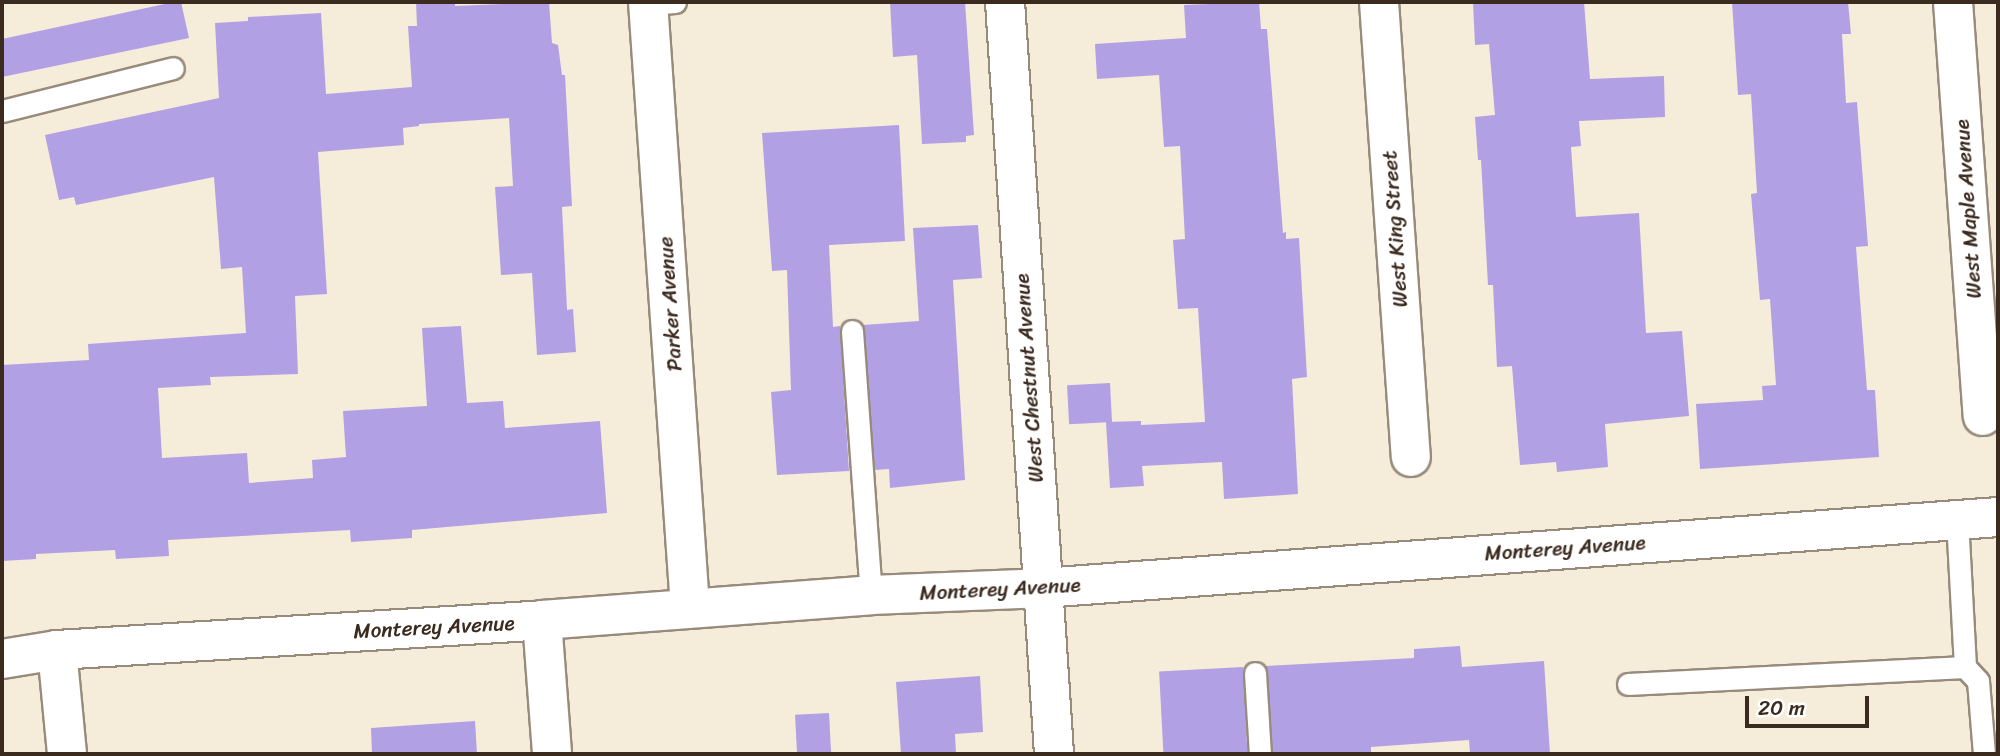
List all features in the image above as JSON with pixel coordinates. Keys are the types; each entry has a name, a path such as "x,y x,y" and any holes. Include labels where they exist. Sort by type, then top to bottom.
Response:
{"street":[{"name":"West Chestnut Avenue","path":"1005,2 1054,754"},
{"name":"West King Street","path":"1379,2 1411,457"},
{"name":"West Maple Avenue","path":"1953,2 1983,416"},
{"name":"Parker Avenue","path":"657,3 690,607"},
{"name":"Monterey Avenue","path":"2,659 57,649 541,620 871,595 1043,588 1998,517"},
{"path":"541,620 552,754"},
{"path":"57,649 67,754"}],"lane":[{"path":"2,111 173,68"},
{"path":"852,331 871,595"},
{"path":"1957,519 1965,667 1978,681 1984,754"},
{"path":"1628,684 1965,667"},
{"path":"1255,673 1259,754"}],"building":[{"path":"181,2 189,38 2,77 2,39"},
{"path":"416,2 455,2 455,6 549,2 552,43 558,45 562,75 565,75 572,206 562,207 567,310 573,309 576,352 537,355 532,273 501,275 495,187 513,186 509,118 419,124 403,128 404,145 318,152 327,294 295,296 298,374 210,377 211,385 158,388 162,458 247,453 249,483 313,478 312,460 346,457 343,411 427,406 422,328 461,326 467,403 503,401 505,428 600,421 607,513 412,530 412,538 351,542 350,530 168,540 169,556 116,559 115,550 36,554 36,559 2,561 2,365 89,360 88,344 246,333 242,267 221,269 214,177 76,205 74,197 59,200 45,135 219,98 215,23 248,21 248,17 321,13 326,94 412,87 408,26 417,26"},
{"path":"890,2 965,2 974,135 966,136 966,142 922,144 917,55 893,57"},
{"path":"1259,2 1261,29 1267,29 1283,233 1286,232 1286,239 1299,238 1307,377 1292,379 1298,494 1224,499 1222,462 1142,466 1144,486 1110,488 1106,422 1141,421 1141,425 1205,422 1198,308 1178,309 1173,240 1185,239 1180,146 1164,147 1159,75 1097,79 1095,44 1186,38 1184,5"},
{"path":"1473,2 1584,2 1590,79 1664,76 1665,117 1579,121 1581,146 1571,147 1576,217 1639,213 1646,333 1682,331 1689,416 1605,424 1608,467 1557,472 1556,462 1520,465 1512,366 1497,367 1493,285 1488,285 1481,160 1478,160 1475,117 1495,115 1489,44 1475,45"},
{"path":"1732,2 1848,2 1851,34 1842,34 1846,103 1857,102 1868,246 1856,247 1867,390 1875,390 1879,457 1700,469 1696,404 1763,400 1762,386 1776,385 1770,299 1760,300 1751,194 1757,193 1751,94 1738,95"},
{"path":"899,125 905,241 829,245 833,327 840,326 849,471 777,475 771,392 791,390 787,270 772,271 762,133"},
{"path":"978,225 982,278 953,280 965,480 890,488 889,469 875,470 863,325 919,321 913,228"},
{"path":"1110,383 1112,422 1069,424 1067,385"},
{"path":"1460,646 1462,667 1544,661 1550,754 1470,754 1469,740 1371,747 1371,754 1273,754 1266,666 1414,658 1414,649"},
{"path":"1243,667 1248,754 1163,754 1159,671"},
{"path":"980,676 983,732 955,734 956,754 901,754 896,682"},
{"path":"829,713 831,754 797,754 795,715"},
{"path":"475,721 477,754 372,754 371,728"}]}
